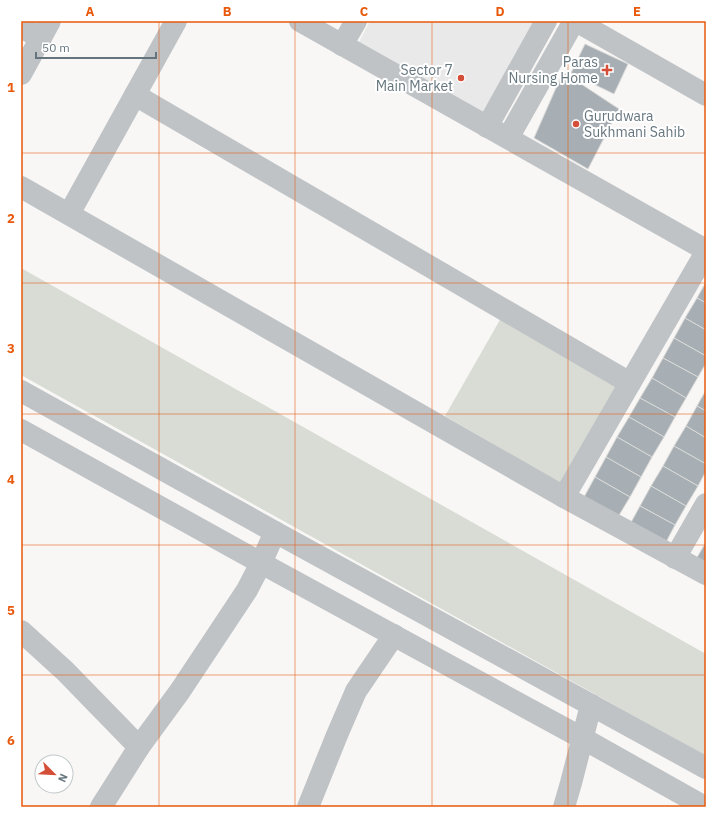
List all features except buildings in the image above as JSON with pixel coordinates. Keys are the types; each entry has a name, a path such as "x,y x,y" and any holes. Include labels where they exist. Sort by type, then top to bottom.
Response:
{"street":[{"path":"69,214 176,21"},
{"path":"300,21 706,251 564,497"},
{"path":"342,45 356,21"},
{"path":"487,127 546,21"},
{"path":"508,138 575,21 706,95"},
{"path":"21,27 45,29 21,74"},
{"path":"135,95 630,383"},
{"path":"21,187 564,497 706,574"},
{"path":"21,391 706,768"},
{"path":"21,430 705,807"},
{"path":"675,558 706,504"},
{"path":"100,807 139,747 185,684 247,590 275,532"},
{"path":"21,631 65,671 139,747"},
{"path":"308,807 356,690 394,635"},
{"path":"564,807 591,705"}],"shaded area":[{"name":"Sector 7 Main Market","path":"370,21 535,21 483,113 358,44"},
{"path":"21,268 706,654 706,756 21,375"},
{"path":"501,318 618,386 562,484 445,416"}],"place":[{"name":"Paras Nursing Home","path":"607,70"},
{"name":"Sector 7 Main Market","path":"461,78"},
{"name":"Gurudwara Sukhmani Sahib","path":"576,124"}]}
